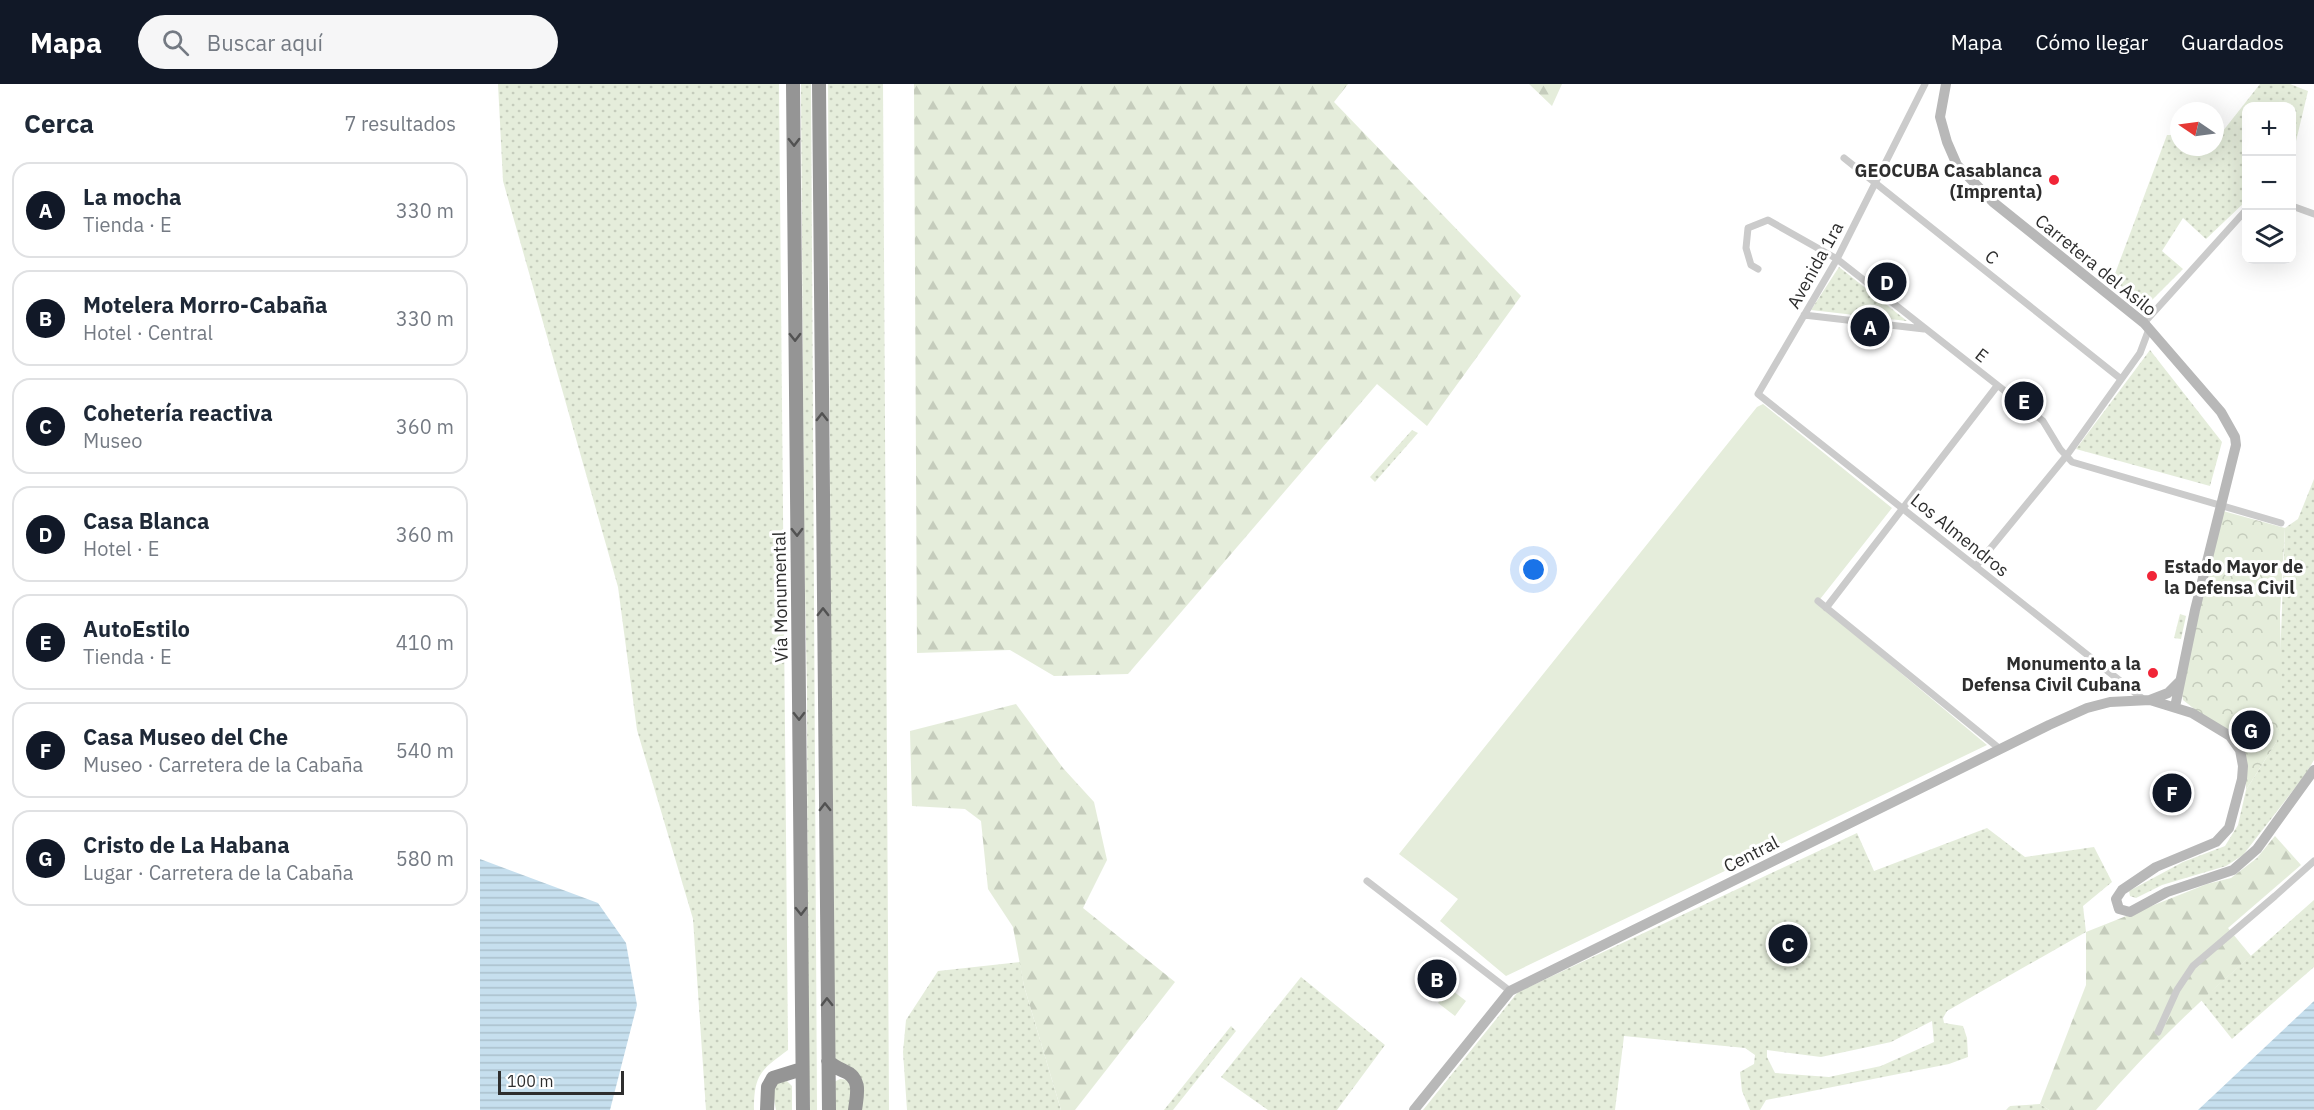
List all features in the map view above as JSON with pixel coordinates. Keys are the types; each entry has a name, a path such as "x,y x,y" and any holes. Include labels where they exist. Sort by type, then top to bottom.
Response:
{"highway":[{"name":"Vía Monumental","path":"793,84 803,1110"},
{"path":"819,84 828,1110"},
{"path":"828,1061 852,1075 856,1080 858,1088 855,1110"},
{"path":"767,1110 768,1087 773,1078 802,1069"}],"street":[{"name":"Avenida 1ra","path":"1758,394 1837,259 1925,84"},
{"name":"Carretera del Asilo","path":"1943,85 1940,117 1957,165 1993,202 2147,326 2221,412 2235,437 2236,445 2220,505 2175,707"},
{"name":"C","path":"1844,158 2121,379"},
{"path":"2296,207 2314,214"},
{"path":"1976,566 2067,455 2140,353 2147,326 2242,216"},
{"name":"E","path":"1758,269 1751,265 1746,248 1748,228 1768,220 1837,259 2043,421 2072,462 2281,523"},
{"path":"1804,315 1926,330"},
{"path":"1826,608 1997,386"},
{"name":"Los Almendros","path":"1758,394 2146,699"},
{"path":"1818,601 2000,749"},
{"path":"2146,699 2168,693 2179,682"},
{"path":"2177,694 2181,702 2192,713"},
{"path":"2146,699 2192,713 2230,736 2240,750 2243,766 2242,779 2229,828 2216,842 2156,867 2122,890 2116,899 2119,909 2130,912 2168,892 2234,870 2257,849 2314,770"},
{"name":"Central","path":"1414,1110 1510,991 2087,708 2110,702 2146,699"},
{"path":"2158,1032 2177,990 2193,966 2314,861"},
{"path":"1367,881 1510,991"}],"green space":[{"path":"498,84 779,84 788,1050 765,1068 761,1074 754,1098 754,1110 706,1110 693,919 637,730 618,587 503,181"},
{"path":"801,84 811,84 817,1110 810,1110 808,1053"},
{"path":"828,84 883,84 889,1110 858,1110 861,1086 833,1059"},
{"path":"914,84 1348,84 1334,102 1521,296 1427,426 1377,384 1128,674 1054,676 1010,650 917,653"},
{"path":"1529,84 1562,84 1552,106"},
{"path":"2260,84 2290,84 2308,91 2296,141 2296,102 2246,102"},
{"path":"2242,107 2242,205 2206,239 2183,218 2162,251 2183,269 2145,307 2113,279 2167,135 2170,135 2170,156 2224,156 2224,130"},
{"path":"1839,267 1907,321 1811,310"},
{"path":"2150,350 2222,442 2210,486 2076,449"},
{"path":"1763,404 1892,508 1817,603 1987,745 1506,976 1440,921 1458,899 1399,854 1757,407"},
{"path":"1412,430 1418,433 1375,482 1370,477"},
{"path":"2314,479 2314,760 2243,855 2226,866 2162,885 2136,898 2130,896 2129,891 2183,862 2225,846 2238,825 2246,790 2277,741 2285,528 2298,519"},
{"path":"2223,511 2285,528 2280,613 2282,706 2277,741 2246,790 2246,763 2241,746 2183,700 2181,688"},
{"path":"2180,614 2186,616 2181,639 2174,638"},
{"path":"1016,704 1063,768 1094,802 1107,860 1083,908 1175,982 1075,1110 1061,1110 1024,986 1013,927 988,889 981,821 965,809 912,806 910,731"},
{"path":"1987,828 2025,857 2094,847 2112,882 2083,906 2086,932 1947,1011 1943,1018 1944,1023 1963,1026 1967,1038 1968,1057 1949,1064 1766,1100 1760,1110 1750,1110 1742,1091 1740,1072 1754,1064 1755,1055 1745,1048 1624,1036 1615,1110 1423,1110 1518,992 1857,833 1874,871","holes":["1932,1021 1934,1042 1881,1066 1829,1077 1775,1073 1767,1057 1767,1050 1821,1057 1891,1042"]},
{"path":"2275,836 2301,865 2228,928 2251,956 2170,1030 2096,1110 2049,1110 2040,1104 2086,985 2086,932 2207,884 2231,878 2257,858"},
{"path":"2314,900 2314,967 2232,1039 2201,1000"},
{"path":"1020,962 1024,986 1061,1110 907,1110 903,1052 906,1020 938,971"},
{"path":"1301,977 1385,1045 1337,1110 1268,1110 1221,1077"},
{"path":"1449,988 1466,1001 1455,1016 1438,1003"},
{"path":"1231,1026 1236,1031 1173,1110 1164,1110"},
{"path":"840,1079 849,1080 853,1087 849,1110 835,1110 834,1082"},
{"path":"787,1081 792,1086 792,1110 776,1110 772,1089 774,1082"},
{"path":"2040,1104 2049,1110 2006,1110 2010,1106"}],"water":[{"path":"480,859 598,903 626,943 637,1005 610,1110 480,1110"},
{"path":"2314,999 2314,1110 2196,1110"}],"pier":[{"path":"2314,996 2314,1001 2198,1110 2193,1110"}],"place":[{"name":"GEOCUBA Casablanca (Imprenta)","path":"2054,180"},
{"name":"Casa Blanca","path":"1887,282"},
{"name":"La mocha","path":"1870,327"},
{"name":"AutoEstilo","path":"2024,401"},
{"name":"Estado Mayor de la Defensa Civil","path":"2152,576"},
{"name":"Monumento a la Defensa Civil Cubana","path":"2153,673"},
{"name":"Cristo de La Habana","path":"2251,730"},
{"name":"Casa Museo del Che","path":"2172,793"},
{"name":"Cohetería reactiva","path":"1788,944"},
{"name":"Motelera Morro-Cabaña","path":"1437,979"}]}
